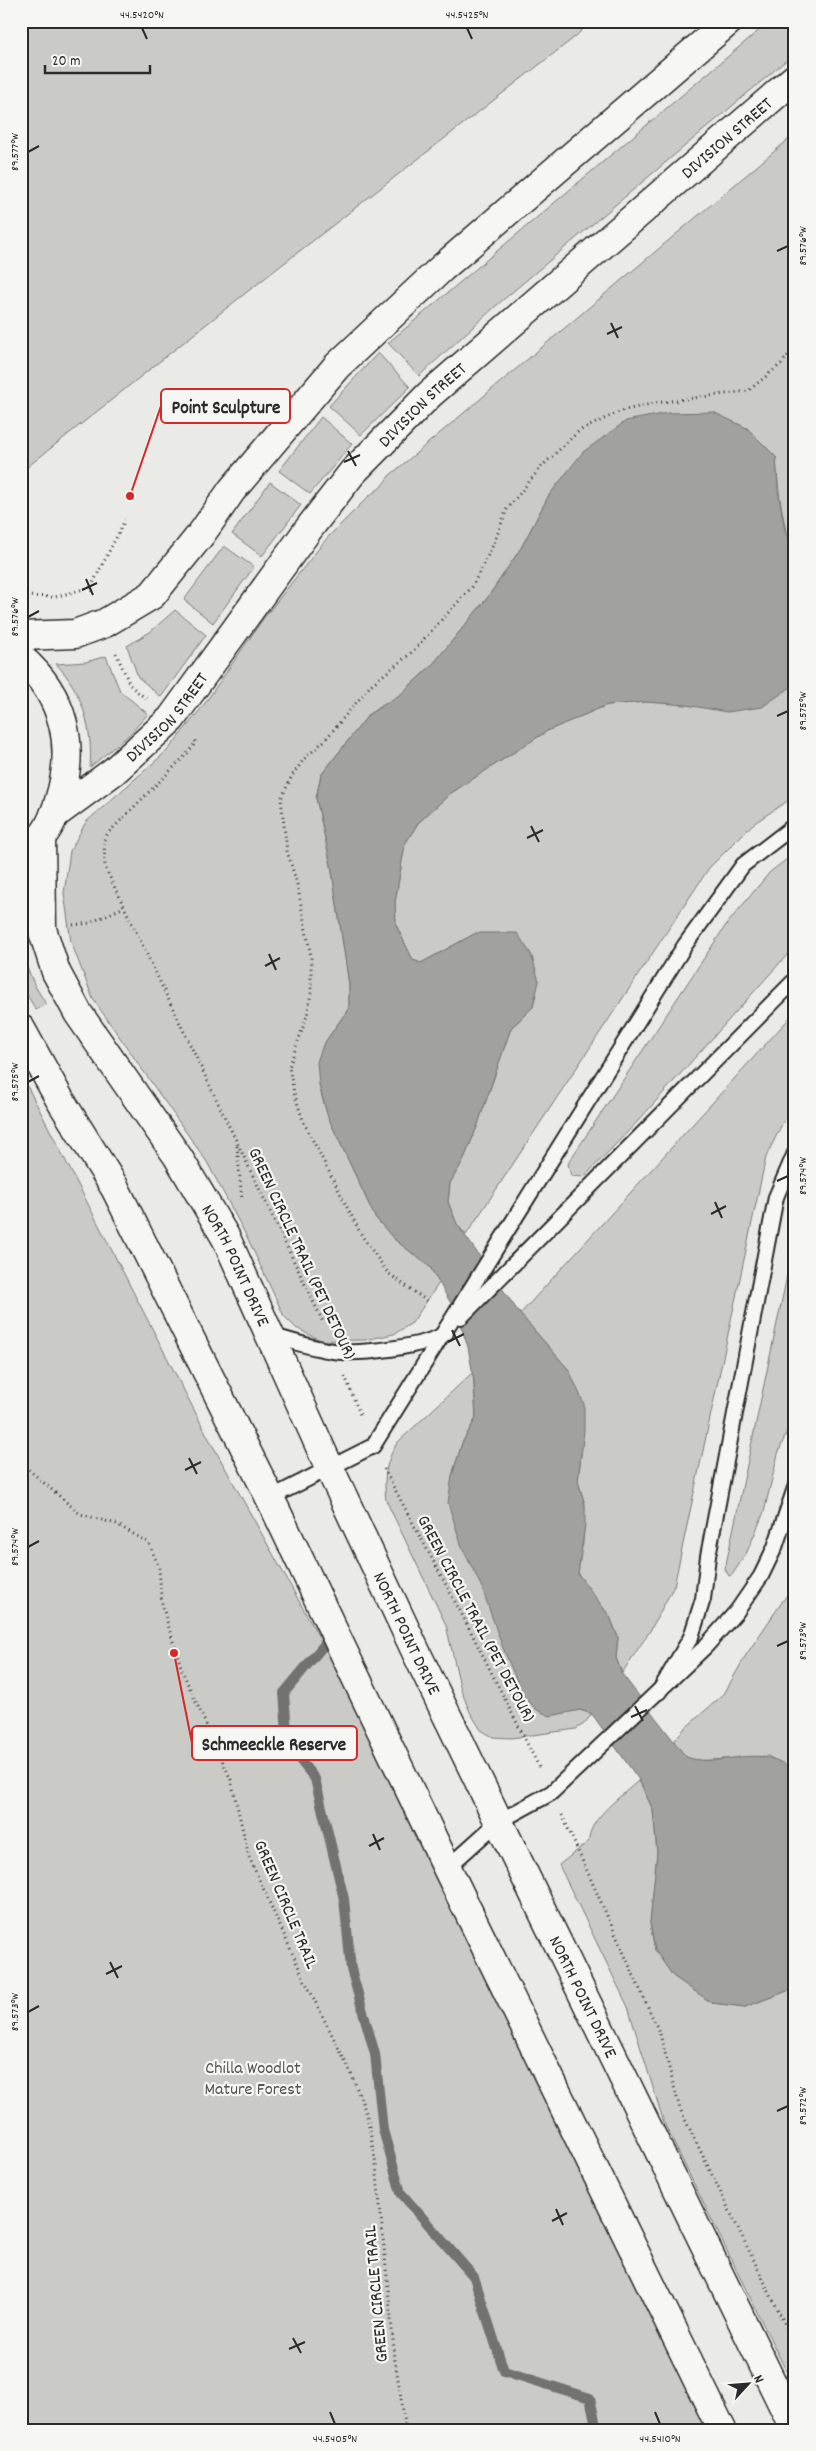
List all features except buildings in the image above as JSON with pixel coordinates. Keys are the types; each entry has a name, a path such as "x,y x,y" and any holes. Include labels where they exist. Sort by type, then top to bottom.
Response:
{"street":[{"path":"21,636 75,634 105,623 152,594 174,570 232,490 337,366 442,268 729,21"},
{"name":"DIVISION STREET","path":"39,835 121,765 171,719 310,527 352,473 392,430 429,395 795,78"},
{"name":"NORTH POINT DRIVE","path":"21,658 32,668 51,692 63,720 67,748 66,778 39,835 42,929 56,972 78,1013 178,1157 222,1230 330,1469 498,1822 795,2430"},
{"path":"21,1029 59,1098 115,1188 270,1498 447,1868 722,2430"}],"lane":[{"path":"270,1498 374,1446 685,945 743,866 773,840 795,825"},
{"path":"269,1335 335,1352 392,1348 421,1343 444,1334 795,980"},
{"path":"659,1692 691,1636 703,1599 709,1546 776,1196 795,1153"},
{"path":"447,1868 498,1822 551,1793 659,1692 737,1611 761,1576 775,1547 795,1488"}],"path":[{"path":"427,1301 388,1273 362,1236 304,1123 294,1093 289,1067 296,1041 307,1016 311,993 311,956 297,884 287,851 281,799 292,776 304,759 324,741 372,684 410,654 472,587 494,543 507,509 542,466 579,431 630,409 655,403 748,391 781,364 795,347"},
{"path":"94,595 91,587 125,520"},
{"path":"21,596 55,597 91,587"},
{"path":"116,652 130,685 150,702"},
{"path":"68,926 90,923 124,907 105,867 104,840 115,825 187,754 196,742 190,738"},
{"name":"GREEN CIRCLE TRAIL (PET DETOUR)","path":"124,907 322,1320 390,1483 468,1626 551,1793 660,2034 680,2109 795,2345"},
{"path":"237,1146 243,1204"},
{"name":"GREEN CIRCLE TRAIL","path":"21,1463 80,1514 116,1524 149,1543 159,1568 162,1604 173,1642 183,1673 231,1780 249,1857 302,1977 351,2073 367,2115 376,2165 394,2360 406,2430"}],"green space":[{"path":"21,21 591,21 575,37 238,299 21,472"},
{"path":"770,21 795,21 795,53 497,305 419,376 388,343"},
{"path":"795,134 795,561 782,509 776,457 549,495 521,548 488,597 433,664 401,694 369,714 321,775 316,798 331,865 349,984 349,1008 323,1045 320,1090 328,1117 375,1217 394,1239 430,1267 439,1283 412,1323 394,1334 365,1340 322,1341 296,1328 284,1316 247,1237 207,1162 93,999 71,942 64,893 70,851 86,822 168,750 203,706 263,619 327,538 369,496 381,487 389,476"},
{"path":"378,353 410,387 361,435 329,406"},
{"path":"321,417 352,444 310,494 279,471"},
{"path":"270,482 301,505 262,556 232,534"},
{"path":"224,546 254,567 213,623 184,600"},
{"path":"175,610 206,635 161,697 138,677 127,646 150,632"},
{"path":"106,656 120,691 148,714 130,734 90,767 90,740 84,712 73,686 56,664 86,662"},
{"path":"795,683 795,796 753,824 709,868 466,1235 457,1224 448,1202 450,1183 463,1161 477,1127 511,1028 533,1007 538,981 531,954 476,933 421,963 413,960 396,925 395,902 405,844 418,823 451,793 547,731 607,705 646,702 762,707"},
{"path":"795,853 795,946 639,1120 588,1173 583,1177 571,1176 568,1164 572,1157 726,925 770,872"},
{"path":"21,954 35,986 46,1004 36,1010 21,985"},
{"path":"795,1012 795,1107 782,1124 766,1157 674,1586 650,1631 622,1673 616,1658 618,1637 610,1617 578,1574 579,1557 583,1544 585,1505 578,1481 582,1446 569,1370 520,1314"},
{"name":"Chilla Woodlot Mature Forest","path":"21,1074 208,1437 447,1868 722,2430 21,2430"},
{"path":"795,1238 795,1410 778,1454 764,1512 746,1554 732,1575 729,1576 725,1569"},
{"path":"473,1372 476,1418 462,1443 452,1476 462,1547 550,1715 580,1710 592,1714 584,1724 576,1729 511,1738 493,1737 481,1730 470,1712 461,1690 446,1625 386,1500 386,1470 390,1456 397,1443"},
{"path":"795,1583 795,1772 768,1756 697,1761 686,1757 673,1742 682,1731 724,1694 746,1655"},
{"path":"639,1780 653,1810 657,1853 650,1923 655,1950 673,1976 712,2003 745,2007 795,1988 795,2389 664,2123 628,2007 559,1865 589,1841 590,1833 600,1816"}],"shaded area":[{"path":"713,412 747,428 776,457 778,490 785,531 795,561 794,685 762,707 727,712 686,705 646,702 607,705 547,731 451,793 418,823 405,844 395,902 396,925 413,960 421,963 476,933 517,933 531,954 539,981 533,1007 511,1028 477,1127 463,1161 450,1183 448,1202 457,1224 520,1314 569,1370 584,1404 584,1430 578,1481 585,1505 585,1525 578,1574 610,1617 618,1637 616,1658 622,1674 686,1757 714,1760 754,1756 781,1762 795,1772 795,1988 745,2007 712,2003 673,1976 655,1950 650,1923 657,1852 653,1810 639,1780 592,1714 580,1710 550,1716 537,1710 523,1696 501,1643 482,1588 462,1547 448,1503 452,1476 462,1443 476,1418 474,1381 468,1347 456,1312 430,1267 394,1239 375,1217 328,1117 319,1085 317,1062 323,1045 349,1008 349,984 331,865 316,798 321,775 369,714 401,694 433,664 488,597 521,548 549,495 583,452 626,421 668,413"}],"waterway":[{"path":"333,1634 284,1693 288,1745 315,1779 344,1899 351,1969 375,2054 383,2130 401,2193 474,2277 504,2371 590,2398 597,2430"}],"place":[{"name":"Point Sculpture","path":"130,496"},
{"name":"Schmeeckle Reserve","path":"174,1653"}]}
